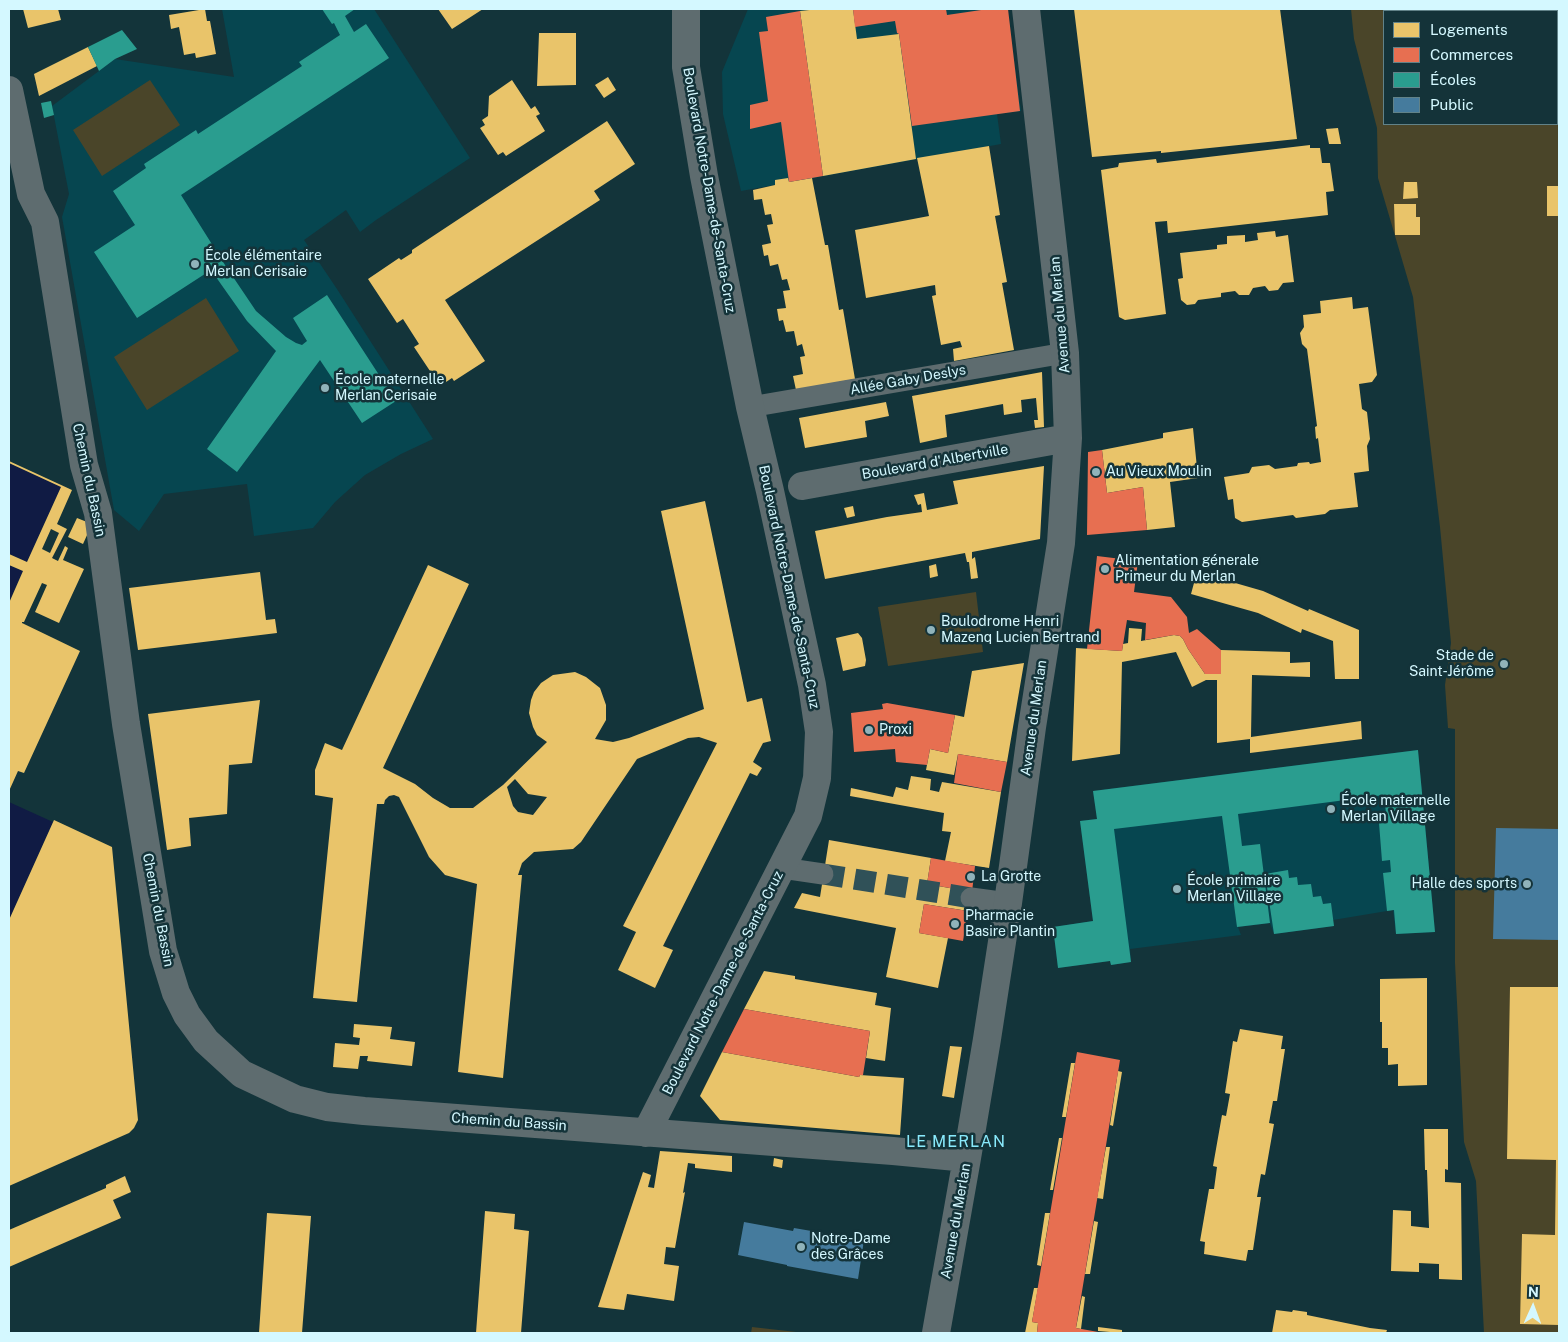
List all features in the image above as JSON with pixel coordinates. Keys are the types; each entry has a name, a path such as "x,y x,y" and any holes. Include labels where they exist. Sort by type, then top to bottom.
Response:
{"street":[{"name":"Boulevard Notre-Dame-de-Santa-Cruz","path":"646,1132 808,816 817,778 818,732 812,685 750,407 704,176 686,67 686,9"},
{"name":"Avenue du Merlan","path":"936,1333 967,1158 1008,903 1032,726 1062,543 1068,438 1065,352 1026,9"},
{"name":"Chemin du Bassin","path":"9,90 31,194 45,222 84,465 98,513 126,724 163,951 176,993 187,1015 206,1041 242,1074 294,1099 327,1107 967,1158"},
{"name":"Allée Gaby Deslys","path":"750,407 1065,352"},
{"name":"Boulevard d'Albertville","path":"802,486 1068,438"},
{"path":"782,868 823,874"},
{"path":"971,898 1008,903"}],"shaded area":[{"name":"École élémentaire Merlan Cerisaie","path":"222,9 374,9 470,158 360,232 346,210 304,240 433,439 401,454 365,475 335,502 313,528 254,536 247,484 164,494 139,531 114,510 62,217 69,194 52,106 115,59 234,77"},
{"path":"748,9 1007,9 1021,111 997,114 1001,144 741,191 723,114 722,72"},
{"name":"Stade de Saint-Jérôme","path":"1351,9 1559,9 1559,1333 1484,1333 1476,1181 1464,1142 1455,963 1455,729 1448,728 1445,685 1451,643 1440,527 1413,297 1378,178 1377,128 1354,39"},
{"path":"150,80 180,125 102,176 73,130"},
{"path":"206,298 239,351 147,410 114,357"},
{"path":"9,463 61,487 27,562 9,554"},
{"path":"9,565 23,571 9,603"},
{"name":"Boulodrome Henri Mazenq Lucien Bertrand","path":"976,592 983,652 888,666 878,607"},
{"path":"1418,750 1435,932 1396,934 1393,910 1333,920 1334,926 1274,934 1270,923 1238,927 1241,935 1130,949 1131,962 1111,965 1110,961 1058,968 1053,927 1093,921 1080,821 1097,819 1093,791"},
{"path":"9,802 53,822 9,920"},
{"path":"752,1327 805,1333 751,1333"}],"building: Logements":[{"path":"23,9 58,9 61,20 28,28"},
{"path":"205,9 207,21 210,21 216,54 196,58 195,53 184,55 179,27 171,29 169,15"},
{"path":"438,9 483,9 452,29"},
{"path":"853,9 857,39 899,34 916,159 823,176 800,11"},
{"path":"1074,9 1280,9 1297,139 1161,153 1161,151 1092,157"},
{"path":"539,33 576,33 576,85 537,86"},
{"path":"88,47 97,66 39,96 34,74"},
{"path":"608,77 616,90 604,98 595,85"},
{"path":"512,80 531,109 535,106 540,114 536,116 545,131 506,156 503,152 498,155 480,128 485,125 482,120 488,116 489,96"},
{"path":"607,121 635,164 594,191 600,200 445,300 485,361 454,381 452,378 440,386 414,347 419,344 403,319 397,323 368,279 399,258 401,260 412,253 412,250"},
{"path":"1338,128 1341,144 1329,144 1326,129"},
{"path":"1310,145 1310,148 1320,148 1322,163 1330,163 1334,191 1326,192 1328,215 1168,233 1167,221 1155,222 1166,314 1125,320 1119,317 1101,170 1118,167 1119,163 1156,159 1157,163"},
{"path":"989,146 1000,215 995,216 1007,282 1002,283 1014,350 954,361 953,349 962,347 960,341 941,345 932,296 936,295 935,285 866,298 855,230 929,216 917,158"},
{"path":"788,178 789,182 812,178 825,245 828,245 839,310 843,309 855,379 796,390 793,376 803,374 800,357 805,356 802,344 797,346 794,331 786,332 783,320 779,321 777,309 786,308 783,291 790,290 787,279 782,280 778,264 770,266 768,255 764,256 762,245 771,243 767,225 773,224 771,214 765,215 762,199 754,200 753,190 775,185 775,180"},
{"path":"1404,182 1417,182 1418,198 1403,199"},
{"path":"1547,186 1559,186 1559,216 1547,216"},
{"path":"1394,204 1416,204 1416,217 1420,217 1420,235 1395,235"},
{"path":"1275,231 1276,237 1288,235 1294,282 1283,283 1278,290 1269,291 1265,286 1253,288 1249,295 1239,295 1235,291 1221,293 1221,297 1198,300 1195,304 1187,305 1181,300 1178,279 1183,278 1180,253 1217,249 1217,245 1227,244 1227,236 1245,235 1245,242 1258,240 1257,233"},
{"path":"1352,297 1353,309 1368,307 1377,375 1372,382 1359,384 1362,409 1367,412 1370,439 1367,446 1369,471 1354,473 1358,507 1330,510 1325,514 1296,518 1293,515 1242,522 1235,518 1233,499 1228,500 1224,477 1249,473 1252,467 1269,465 1275,469 1297,466 1298,463 1309,462 1310,464 1321,462 1318,438 1316,439 1315,427 1317,426 1307,349 1302,344 1300,333 1304,327 1303,315 1321,313 1320,301"},
{"path":"1042,372 1044,427 1035,428 1034,420 1038,420 1036,398 1021,400 1022,412 1004,415 1003,404 945,415 947,437 920,443 912,396"},
{"path":"886,402 889,416 865,421 867,437 805,448 799,418"},
{"path":"1193,428 1198,478 1170,482 1175,527 1147,530 1143,487 1107,493 1102,450 1163,438 1163,433"},
{"path":"9,461 72,490 57,524 67,529 52,558 58,561 65,546 68,548 63,560 84,569 59,623 35,612 47,585 42,583 24,622 22,622 80,651 24,773 18,771 9,791 9,603 23,571 9,565 9,554 27,562 61,487 9,463","holes":["51,529 59,533 50,553 42,549"]},
{"path":"1044,466 1040,539 972,552 972,559 975,557 978,578 971,579 969,562 967,562 965,553 825,579 815,531 922,512 921,504 918,505 914,495 924,493 927,510 958,504 953,481"},
{"path":"705,501 747,702 762,698 771,741 763,743 753,762 762,768 757,776 750,773 663,946 673,950 655,988 618,970 636,932 623,926 717,743 699,737 688,738 637,759 581,842 573,849 534,852 522,863 518,875 522,875 503,1078 458,1072 477,884 445,875 429,857 399,797 389,796 384,804 377,804 357,1002 313,998 333,798 315,795 315,770 325,743 342,750 428,565 469,584 383,768 415,784 450,808 473,808 503,785 547,742 537,735 529,713 534,692 541,683 553,675 575,672 586,677 600,688 606,705 606,720 595,739 613,742 629,738 704,709 661,511","holes":["515,779 528,794 547,797 533,815 518,812 513,806 507,787"]},
{"path":"853,506 855,516 847,518 844,508"},
{"path":"77,518 92,524 83,544 68,537"},
{"path":"936,564 938,576 930,578 929,566"},
{"path":"260,572 266,620 275,619 277,633 138,650 129,588"},
{"path":"1197,572 1263,591 1308,611 1309,609 1359,630 1359,679 1335,679 1333,641 1302,629 1301,633 1258,613 1191,594"},
{"path":"1129,628 1142,629 1141,641 1174,635 1180,636 1205,674 1221,674 1221,650 1290,652 1290,663 1310,662 1310,677 1252,675 1251,737 1361,721 1362,739 1250,753 1250,739 1217,743 1217,680 1206,680 1192,687 1176,652 1122,662 1120,754 1072,761 1076,648 1122,651 1123,644 1128,643"},
{"path":"858,633 862,638 866,660 865,666 843,671 836,638"},
{"path":"1024,663 1007,762 958,754 954,775 926,770 930,749 948,753 955,715 964,717 972,671"},
{"path":"260,700 252,763 229,765 227,814 189,818 191,846 167,850 148,714"},
{"path":"911,776 931,779 930,790 939,792 942,782 1001,792 989,868 945,861 951,832 942,831 944,813 850,796 851,788 893,797 896,787 908,790"},
{"path":"54,820 112,847 138,1120 129,1133 9,1186 9,920"},
{"path":"829,840 931,858 927,884 972,892 968,911 924,904 919,933 948,938 938,988 886,977 896,928 794,908 802,893 820,897"},
{"path":"764,971 795,976 795,979 877,993 875,1005 891,1008 885,1061 866,1058 870,1031 744,1009"},
{"path":"1427,978 1427,1085 1398,1086 1398,1064 1388,1065 1388,1048 1382,1048 1380,979"},
{"path":"1510,987 1559,987 1559,1325 1520,1324 1522,1234 1555,1235 1556,1160 1507,1159"},
{"path":"354,1024 392,1027 390,1039 415,1042 412,1066 367,1061 368,1056 360,1056 358,1069 333,1067 335,1043 359,1045 360,1038 353,1037"},
{"path":"1240,1029 1283,1036 1281,1049 1285,1049 1277,1101 1273,1101 1269,1123 1274,1124 1265,1175 1261,1174 1257,1197 1261,1197 1253,1250 1248,1250 1246,1261 1204,1254 1205,1242 1200,1241 1209,1189 1214,1189 1217,1167 1213,1166 1222,1115 1226,1116 1230,1094 1225,1093 1233,1041 1237,1042"},
{"path":"950,1046 962,1047 954,1098 942,1096"},
{"path":"722,1052 859,1077 860,1075 904,1078 900,1135 720,1120 700,1096"},
{"path":"1071,1063 1075,1063 1066,1117 1062,1117"},
{"path":"1118,1071 1122,1072 1113,1126 1110,1125"},
{"path":"1424,1129 1448,1129 1448,1170 1445,1169 1445,1182 1461,1183 1462,1280 1439,1279 1439,1264 1419,1263 1419,1272 1391,1271 1393,1210 1411,1211 1411,1226 1429,1228"},
{"path":"1059,1138 1062,1138 1053,1190 1050,1190"},
{"path":"1106,1147 1110,1147 1103,1199 1097,1198"},
{"path":"660,1151 732,1156 732,1172 695,1168 695,1164 688,1163 675,1248 666,1247 664,1264 679,1266 674,1301 627,1294 624,1310 598,1307 643,1172 651,1175 648,1187 654,1188"},
{"path":"774,1158 783,1160 782,1168 773,1166"},
{"path":"125,1176 131,1192 113,1200 121,1218 9,1267 9,1230 106,1188 106,1185"},
{"path":"485,1211 515,1214 514,1229 529,1231 521,1333 476,1333"},
{"path":"267,1213 311,1216 302,1333 259,1333"},
{"path":"1045,1213 1050,1213 1041,1266 1037,1265"},
{"path":"1094,1221 1098,1222 1090,1274 1085,1274"},
{"path":"1034,1288 1038,1288 1032,1322 1038,1323 1037,1333 1025,1333"},
{"path":"1082,1296 1085,1297 1081,1329 1076,1328"},
{"path":"1276,1310 1307,1312 1307,1315 1387,1330 1386,1333 1272,1333"},
{"path":"1098,1327 1122,1330 1122,1333 1098,1331"}],"building: Commerces":[{"path":"853,9 946,9 947,15 988,9 1008,9 1020,111 912,126 899,34 897,33 895,21 855,27"},
{"path":"800,11 823,176 789,182 781,122 750,129 750,105 768,101 759,32 768,31 766,17"},
{"path":"1102,450 1107,493 1143,487 1147,530 1087,535 1088,452"},
{"path":"1097,556 1138,561 1134,592 1171,597 1187,617 1189,633 1197,629 1221,650 1221,674 1205,674 1180,636 1174,635 1145,640 1146,623 1127,620 1122,651 1087,649"},
{"path":"887,703 955,715 948,753 930,749 927,765 896,762 895,749 854,752 851,713 883,709 882,704"},
{"path":"958,754 1007,762 1001,792 954,783"},
{"path":"931,858 975,866 972,892 927,884"},
{"path":"924,904 968,911 963,941 919,933"},
{"path":"744,1009 870,1031 863,1075 859,1077 722,1052"},
{"path":"1077,1052 1120,1060 1076,1328 1104,1333 1037,1333 1038,1323 1032,1322"}],"building: Écoles":[{"path":"322,9 355,9 345,16 354,32 366,24 389,58 181,195 256,311 286,337 302,345 307,341 293,318 327,295 396,401 362,423 320,360 237,472 207,449 276,351 247,321 211,270 137,318 94,252 135,225 113,191 146,168 144,164 196,130 198,134 302,66 299,62 340,35 334,23 332,24"},
{"path":"122,30 137,49 115,59 99,71 88,47"},
{"path":"51,101 54,115 44,118 41,103"},
{"path":"1418,750 1435,932 1396,934 1394,910 1387,911 1383,873 1391,872 1390,860 1382,861 1379,823 1387,822 1384,795 1238,814 1242,846 1260,844 1270,923 1237,927 1222,816 1114,829 1131,962 1111,965 1110,961 1058,968 1053,927 1093,921 1080,821 1097,819 1093,791"},
{"path":"1288,870 1289,878 1297,877 1298,885 1311,884 1313,897 1321,896 1323,904 1331,903 1334,926 1274,934 1265,874"}],"building: Public":[{"name":"Halle des sports","path":"1496,828 1559,829 1559,940 1493,939"},
{"name":"Notre-Dame des Grâces","path":"744,1222 793,1231 794,1228 864,1240 858,1279 738,1255"}],"tunnel":[{"path":"823,874 971,898"}],"place":[{"name":"École élémentaire Merlan Cerisaie","path":"195,264"},
{"name":"École maternelle Merlan Cerisaie","path":"325,388"},
{"name":"Au Vieux Moulin","path":"1096,472"},
{"name":"Alimentation génerale Primeur du Merlan","path":"1105,569"},
{"name":"Boulodrome Henri Mazenq Lucien Bertrand","path":"931,630"},
{"name":"Stade de Saint-Jérôme","path":"1504,664"},
{"name":"Proxi","path":"869,730"},
{"name":"École maternelle Merlan Village","path":"1331,809"},
{"name":"La Grotte","path":"971,877"},
{"name":"Halle des sports","path":"1527,884"},
{"name":"École primaire Merlan Village","path":"1177,889"},
{"name":"Pharmacie Basire Plantin","path":"955,924"},
{"name":"Notre-Dame des Grâces","path":"801,1247"}],"district":[{"name":"LE MERLAN","path":"956,1142"}]}
